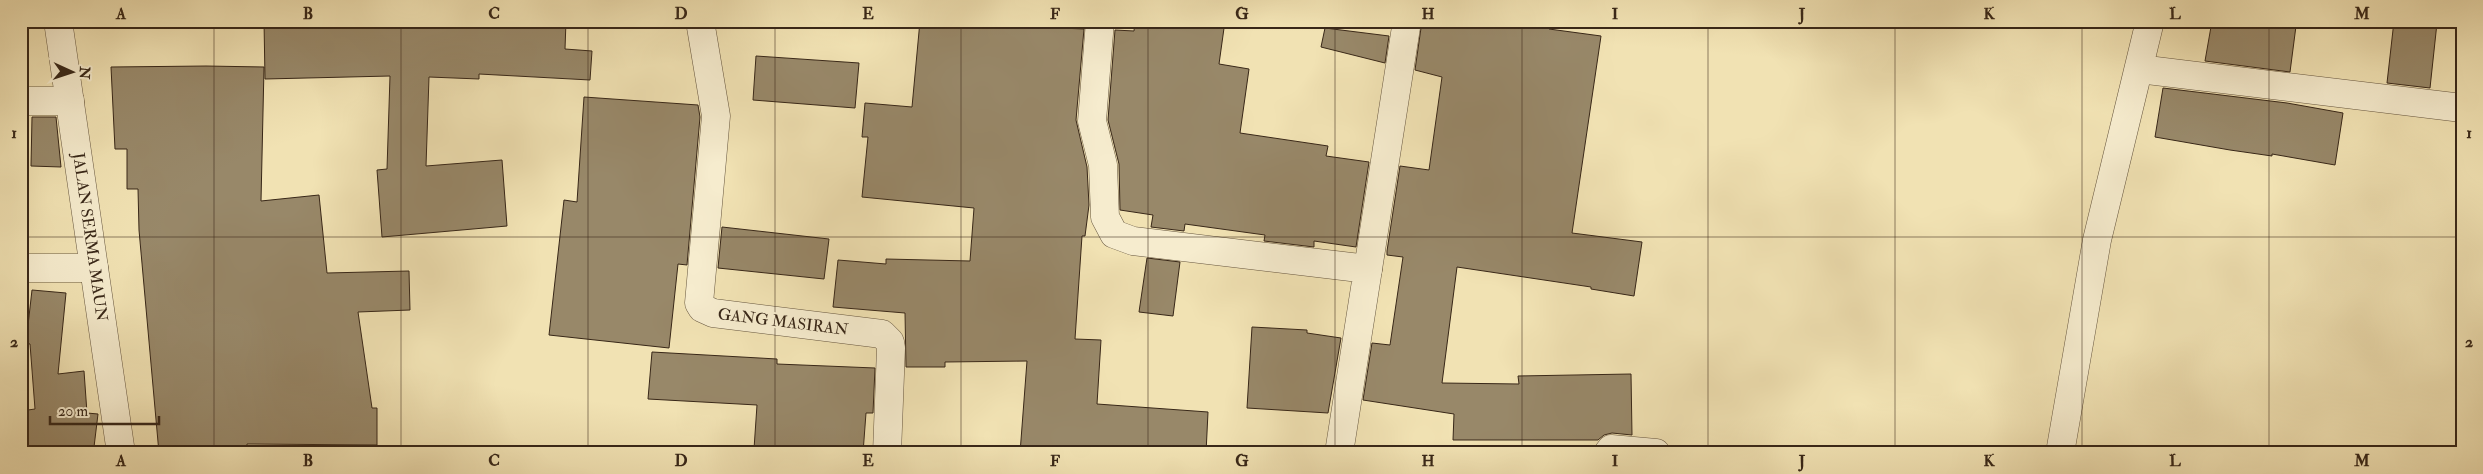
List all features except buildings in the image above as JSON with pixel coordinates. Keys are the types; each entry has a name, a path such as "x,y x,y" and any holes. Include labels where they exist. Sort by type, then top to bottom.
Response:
{"street":[{"name":"JALAN SERMA MAUN","path":"58,21 120,453"},
{"name":"GANG MASIRAN","path":"700,21 716,116 699,303 702,308 713,314 882,334 890,342 891,348 887,453"},
{"path":"1100,21 1092,121 1103,165 1105,217 1114,234 1132,240 1368,269"},
{"path":"1338,453 1407,21"},
{"path":"2060,453 2097,240 2150,21"},
{"path":"2139,69 2462,108"},
{"path":"21,101 70,101"},
{"path":"21,268 94,268"},
{"path":"1608,453 1612,450 1656,453"}]}
